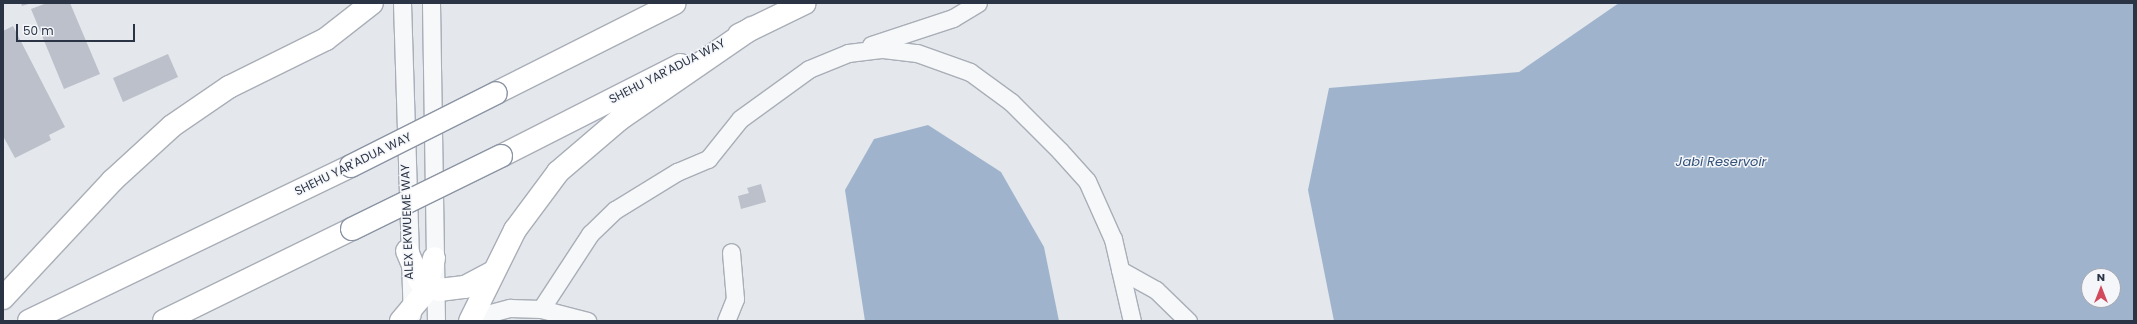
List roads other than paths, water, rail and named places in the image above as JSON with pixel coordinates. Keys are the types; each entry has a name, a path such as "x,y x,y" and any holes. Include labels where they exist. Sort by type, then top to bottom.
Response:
{"highway":[{"path":"3,298 112,181 172,126 229,87 326,39 372,3"},
{"name":"SHEHU YAR'ADUA WAY","path":"29,321 351,166 675,3"},
{"name":"SHEHU YAR'ADUA WAY","path":"164,321 500,156 752,28 805,3"},
{"path":"472,315 491,273 536,198 558,172 620,119 752,28"},
{"path":"407,251 414,273 431,287 465,287 491,273"},
{"path":"408,318 431,287 434,258"}],"street":[{"name":"ALEX EKWUEME WAY","path":"402,3 408,318"},
{"path":"430,3 434,258"},
{"path":"541,309 602,219 677,172 708,159 740,120 771,94 809,69 848,53 953,18 978,3"},
{"path":"848,53 883,49 917,53 970,72 1011,102 1087,181 1113,239 1132,321"},
{"path":"726,321 735,299 731,252"},
{"path":"1120,270 1156,290 1188,321"},
{"path":"431,287 436,321"},
{"path":"472,315 487,314 510,308 541,309 587,321"}],"water":[{"name":"Jabi Reservoir","path":"1619,3 2134,3 2134,321 1334,321 1308,190 1329,88 1519,72"},
{"path":"928,125 1001,172 1044,247 1059,321 865,321 845,190 874,139"}]}
